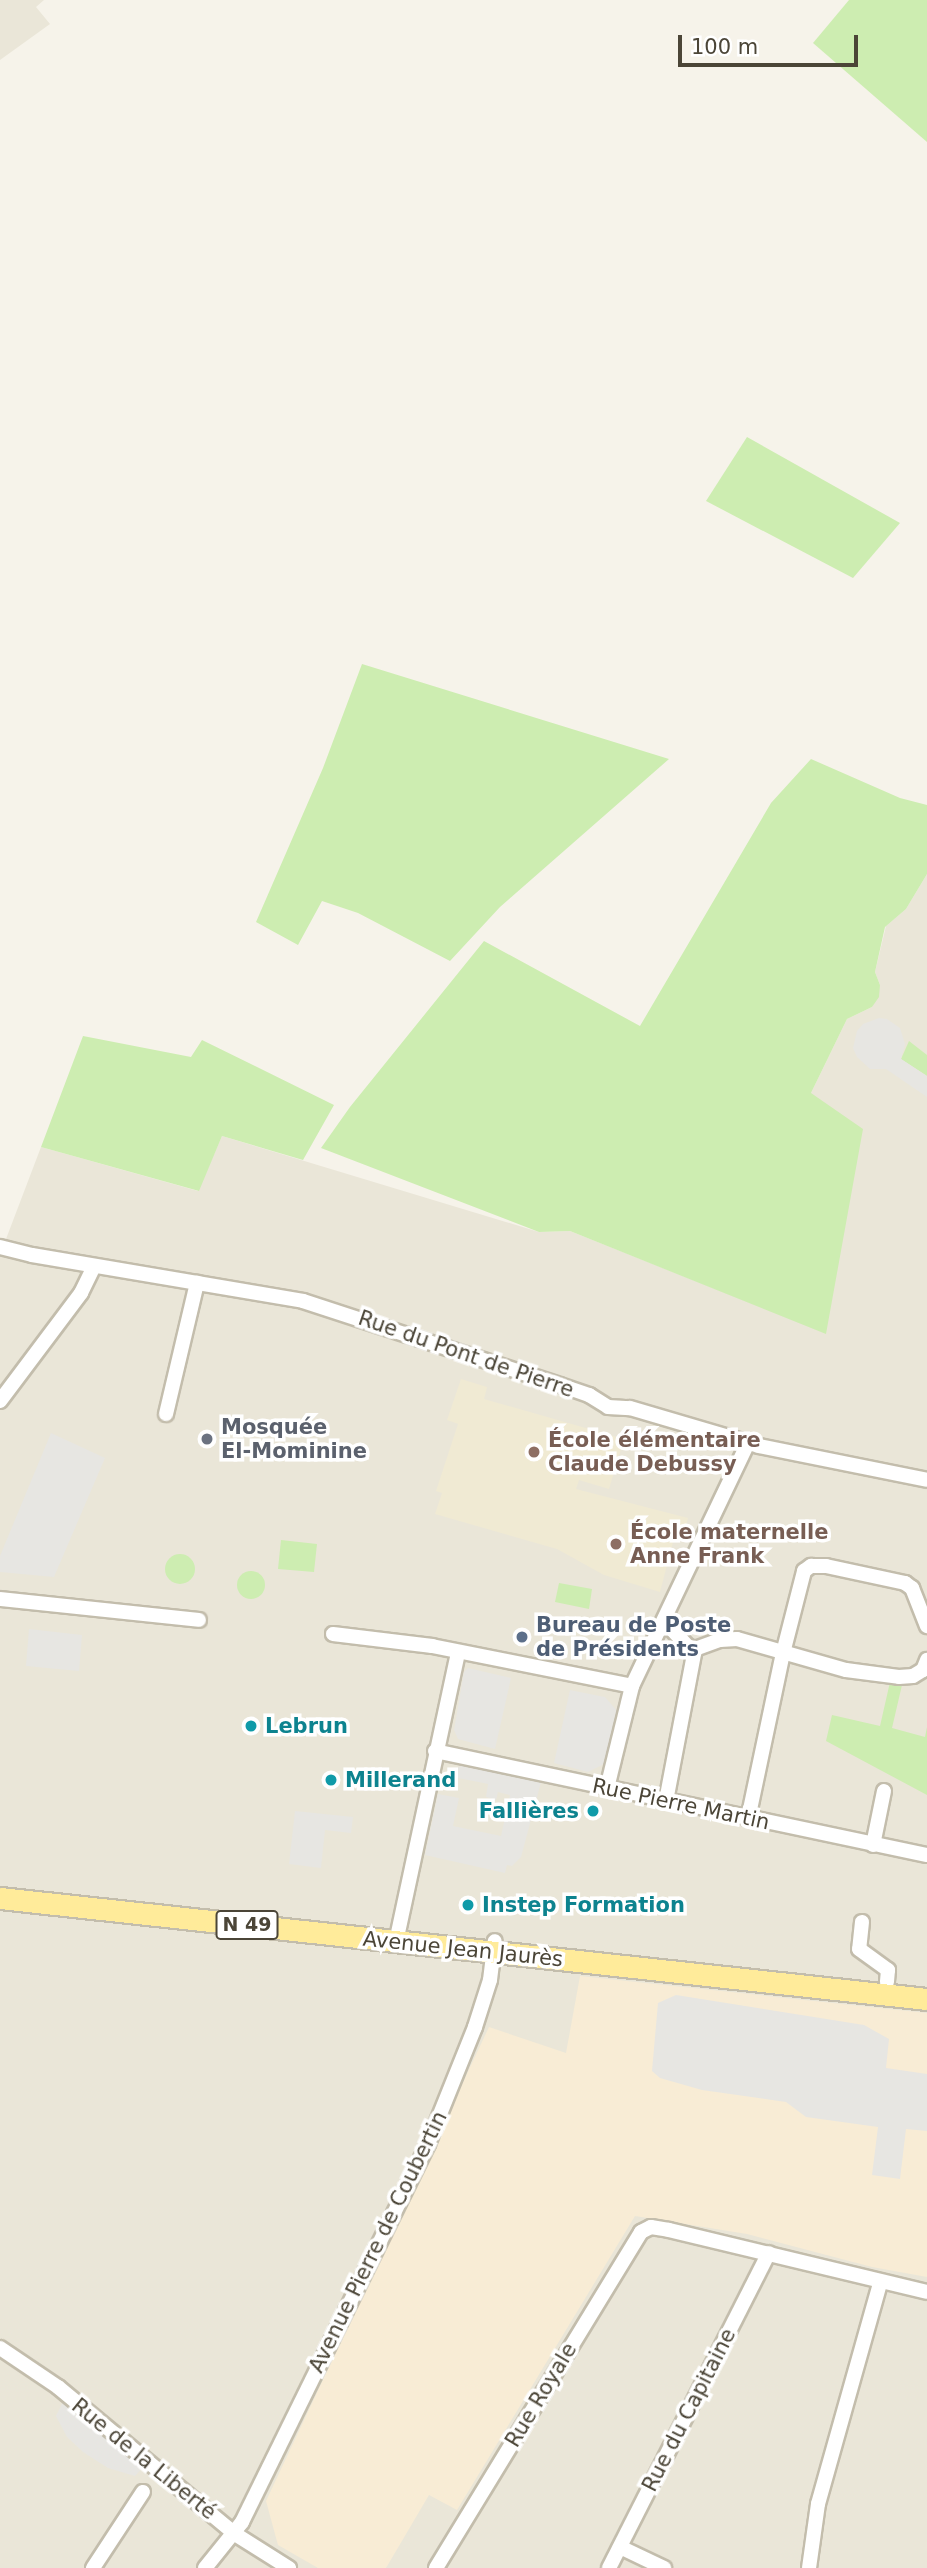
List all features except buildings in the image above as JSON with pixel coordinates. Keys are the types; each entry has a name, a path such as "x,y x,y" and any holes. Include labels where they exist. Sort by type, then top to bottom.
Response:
{"main road":[{"name":"Avenue Jean Jaurès","path":"0,1886 106,1903 927,1999"},
{"name":"Avenue Jean Jaurès","path":"0,1899 106,1903"},
{"name":"Avenue Jean Jaurès","path":"494,1947 927,1986"}],"street":[{"name":"Rue du Pont de Pierre","path":"0,1247 332,1308 589,1395 608,1407 631,1408 748,1443 927,1480"},
{"path":"0,1401 81,1293 94,1266"},
{"path":"166,1414 197,1283"},
{"path":"607,1788 632,1686 748,1443"},
{"path":"748,1819 783,1653 804,1571 811,1566 826,1566 905,1583 912,1588 927,1626"},
{"path":"0,1599 199,1620"},
{"path":"664,1621 687,1646 695,1649 720,1640 737,1639 846,1670 899,1677 913,1676 923,1670 927,1660"},
{"path":"333,1634 421,1644 632,1686"},
{"path":"666,1801 695,1649"},
{"path":"397,1936 458,1653"},
{"name":"Rue Pierre Martin","path":"435,1751 927,1855"},
{"path":"873,1844 884,1791"},
{"path":"862,1922 859,1949 888,1970 887,1982"},
{"name":"Avenue Pierre de Coubertin","path":"205,2568 235,2534 428,2144 475,2027 490,1980 494,1947"},
{"name":"Rue Royale","path":"436,2568 641,2232 651,2227 769,2253"},
{"path":"769,2253 880,2283 927,2292"},
{"name":"Rue du Capitaine","path":"609,2568 769,2253"},
{"path":"809,2568 818,2504 880,2283"},
{"name":"Rue de la Liberté","path":"0,2348 58,2387 235,2534 289,2568"},
{"path":"93,2568 143,2493"},
{"path":"620,2547 664,2568"}],"shaded area":[{"path":"0,0 44,0 36,7 50,24 0,60"},
{"path":"927,874 927,2568 0,2568 0,1237 6,1239 41,1147 198,1191 222,1136 539,1232 570,1231 826,1333 811,1093 847,1019 872,1007 880,985 875,972 886,926 906,909"},
{"path":"879,1018 887,1019 900,1028 905,1044 901,1059 927,1076 927,1097 886,1069 870,1069 857,1057 853,1048 857,1031 863,1024"},
{"name":"École élémentaire Claude Debussy","path":"461,1379 487,1387 484,1399 624,1439 609,1489 579,1480 576,1489 688,1518 682,1540 674,1538 660,1592 604,1575 557,1549 435,1514 442,1493 436,1491 458,1424 447,1420"},
{"path":"51,1433 105,1458 54,1577 0,1572 0,1556"},
{"path":"29,1629 82,1635 79,1671 26,1666"},
{"path":"468,1668 511,1678 495,1749 458,1739 454,1730 464,1672"},
{"path":"570,1690 605,1697 617,1711 606,1763 588,1772 554,1763"},
{"path":"468,1763 541,1782 521,1857 512,1866 507,1865 505,1873 425,1855 438,1794 459,1798 453,1826 501,1836 510,1795 498,1792 496,1800 486,1797 488,1784 453,1777 455,1769"},
{"path":"295,1811 353,1817 351,1833 325,1830 321,1868 289,1864"},
{"path":"580,1976 927,2013 927,2277 872,2267 747,2234 635,2216 457,2510 429,2495 386,2568 318,2568 278,2545 266,2501 489,2027 566,2053"},
{"path":"676,1995 864,2025 889,2039 886,2068 927,2074 927,2131 906,2129 900,2179 872,2175 878,2127 806,2117 786,2102 702,2090 660,2078 652,2071 658,2003"},
{"path":"63,2402 144,2466 135,2476 108,2468 83,2452 67,2437 56,2416"}],"green space":[{"path":"849,0 927,0 927,142 813,43"},
{"path":"747,437 900,523 853,578 706,501"},
{"path":"362,664 669,759 500,907 450,961 358,913 322,901 298,945 256,922 323,768"},
{"path":"811,759 900,798 927,805 927,874 906,909 885,927 875,972 880,985 879,997 872,1007 847,1019 811,1093 863,1129 826,1334 570,1231 539,1232 321,1148 350,1107 484,941 640,1026 771,803"},
{"path":"83,1036 191,1057 202,1040 334,1105 303,1160 222,1136 199,1191 41,1147"},
{"path":"909,1041 927,1055 927,1076 901,1059"},
{"path":"281,1540 317,1544 314,1572 278,1569"},
{"path":"180,1554 186,1555 194,1563 194,1575 186,1583 180,1584 174,1583 166,1575 165,1569 166,1563 174,1555"},
{"path":"251,1571 261,1575 265,1585 261,1595 251,1599 241,1595 237,1585 241,1575"},
{"path":"559,1583 592,1589 589,1609 555,1602"},
{"path":"890,1682 902,1685 892,1728 925,1737 927,1727 927,1795 826,1741 832,1715 880,1726"}],"place":[{"name":"Mosquée El-Mominine","path":"207,1439"},
{"name":"École élémentaire Claude Debussy","path":"534,1452"},
{"name":"École maternelle Anne Frank","path":"616,1544"},
{"name":"Bureau de Poste de Présidents","path":"522,1637"},
{"name":"Lebrun","path":"251,1726"},
{"name":"Millerand","path":"331,1780"},
{"name":"Fallières","path":"593,1811"},
{"name":"Instep Formation","path":"468,1905"}]}
